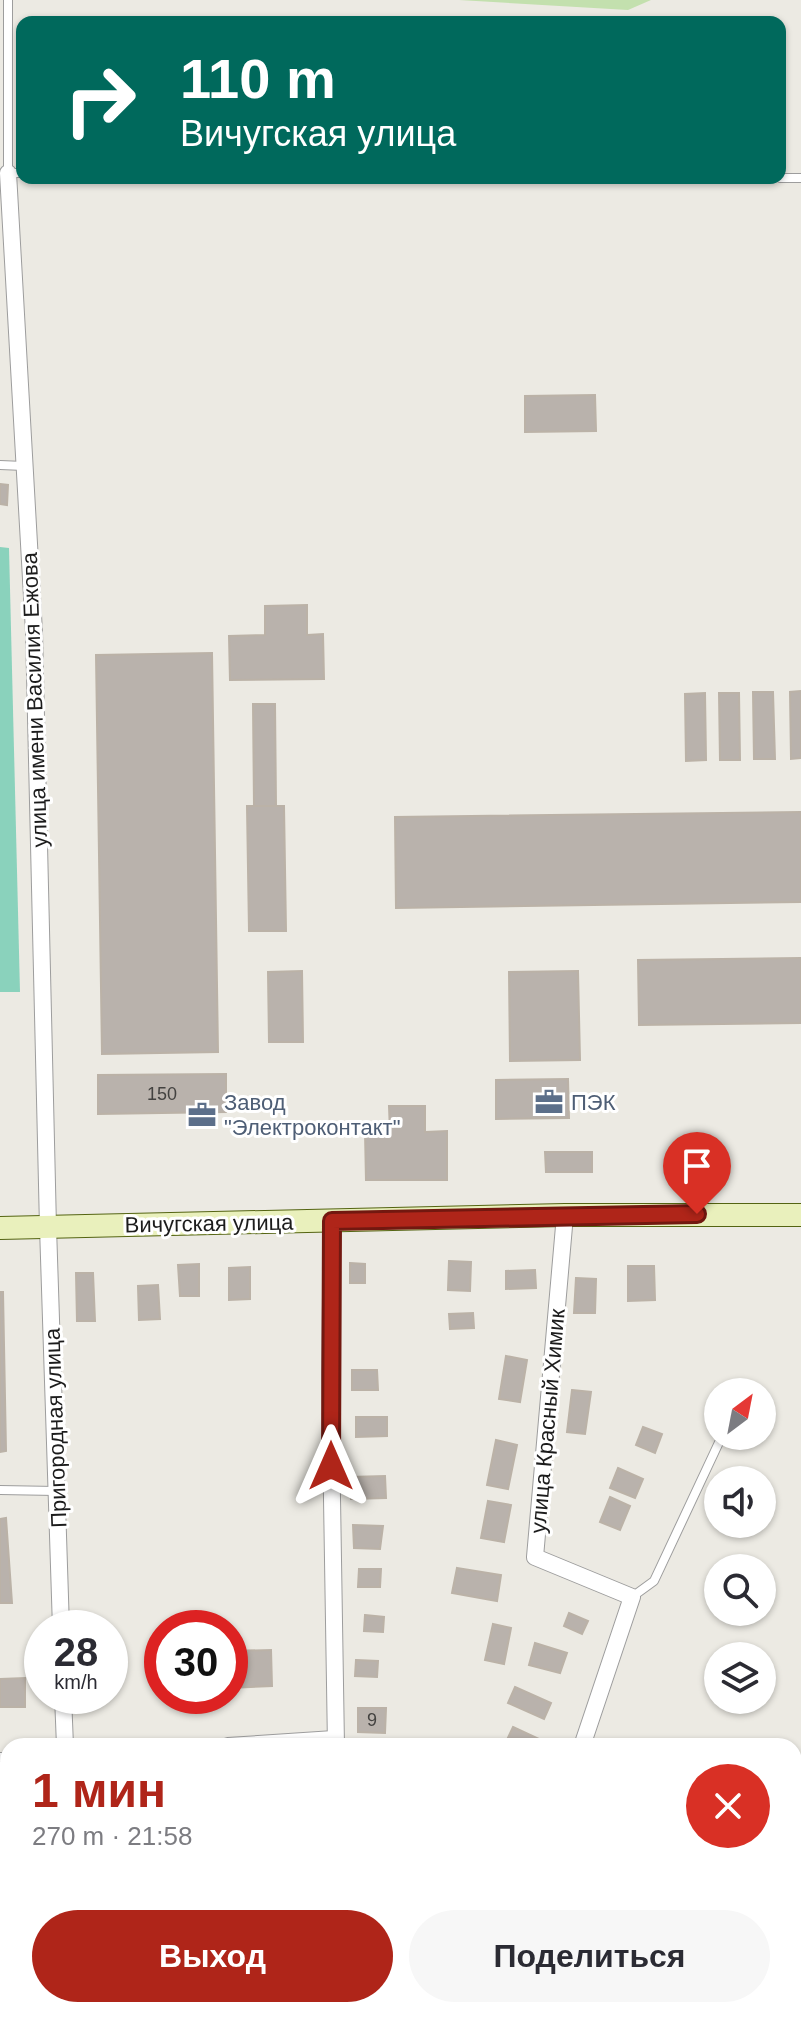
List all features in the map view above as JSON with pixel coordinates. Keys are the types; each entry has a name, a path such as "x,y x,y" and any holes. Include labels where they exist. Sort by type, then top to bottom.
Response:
{"main road":[{"name":"Вичугская улица","path":"0,1228 565,1215 801,1215"}],"street":[{"name":"улица имени Василия Ежова","path":"15,173 34,632 48,1227"},
{"name":"улица Красный Химик","path":"565,1215 535,1557 632,1597"},
{"path":"332,1221 330,1374 335,1738"},
{"name":"Пригородная улица","path":"48,1227 60,1610"},
{"path":"585,1738 632,1597"},
{"path":"64,1714 65,1738"}],"lane":[{"path":"8,0 15,173"},
{"path":"0,465 25,466"},
{"path":"632,1597 654,1581 715,1450"},
{"path":"0,1490 57,1491"}],"green space":[{"path":"459,0 651,0 628,10"},
{"path":"0,547 9,548 20,992 0,992"}],"building":[{"path":"595,395 596,431 525,432 525,396"},
{"path":"0,484 8,485 7,505 0,504"},
{"path":"307,605 307,635 323,634 324,679 230,680 229,636 265,635 265,606"},
{"path":"212,653 218,1052 102,1054 96,655"},
{"path":"801,691 801,758 791,759 790,692"},
{"path":"753,692 773,692 775,759 754,759"},
{"path":"705,693 706,760 686,761 685,694"},
{"path":"719,693 739,693 740,760 720,760"},
{"path":"253,704 275,704 276,806 254,806"},
{"path":"247,806 284,806 286,931 249,931"},
{"path":"801,812 801,902 396,908 395,817"},
{"path":"801,958 801,1023 639,1025 638,960"},
{"path":"302,971 303,1042 269,1042 268,972"},
{"path":"578,971 580,1060 510,1061 509,972"},
{"path":"226,1074 226,1112 98,1114 98,1075"},
{"path":"568,1079 569,1118 496,1119 496,1080"},
{"path":"389,1106 425,1106 425,1132 447,1131 447,1180 366,1180 365,1132 390,1132"},
{"path":"545,1152 592,1152 592,1172 546,1172"},
{"path":"449,1261 471,1262 470,1291 448,1290"},
{"path":"350,1263 365,1264 365,1283 350,1283"},
{"path":"199,1264 199,1296 180,1296 178,1265"},
{"path":"628,1266 654,1266 655,1300 628,1301"},
{"path":"250,1267 250,1299 229,1300 229,1268"},
{"path":"535,1270 536,1288 506,1289 506,1271"},
{"path":"76,1273 93,1273 95,1321 77,1321"},
{"path":"576,1278 596,1279 595,1313 574,1313"},
{"path":"158,1285 160,1319 139,1320 138,1286"},
{"path":"0,1292 3,1292 6,1451 0,1452"},
{"path":"473,1313 474,1328 450,1329 449,1314"},
{"path":"506,1356 527,1360 520,1402 499,1399"},
{"path":"352,1370 377,1370 378,1390 352,1390"},
{"path":"572,1390 591,1392 585,1434 567,1432"},
{"path":"356,1417 387,1417 387,1436 356,1437"},
{"path":"643,1427 662,1434 655,1453 636,1445"},
{"path":"496,1440 517,1445 508,1489 487,1485"},
{"path":"618,1468 643,1479 635,1498 610,1488"},
{"path":"385,1476 386,1498 351,1499 350,1477"},
{"path":"610,1497 630,1506 620,1530 600,1522"},
{"path":"488,1501 511,1505 504,1542 481,1538"},
{"path":"6,1518 12,1603 0,1603 0,1519"},
{"path":"353,1525 383,1526 380,1549 354,1548"},
{"path":"457,1568 501,1575 497,1601 452,1593"},
{"path":"359,1569 381,1569 380,1587 358,1587"},
{"path":"569,1613 588,1621 582,1634 564,1626"},
{"path":"365,1615 384,1617 383,1632 364,1631"},
{"path":"493,1624 511,1628 504,1664 485,1660"},
{"path":"535,1643 567,1653 560,1673 529,1665"},
{"path":"271,1650 272,1686 248,1687 248,1651"},
{"path":"356,1660 378,1661 377,1677 355,1676"},
{"path":"24,1678 24,1707 0,1707 0,1679"},
{"path":"515,1687 551,1703 544,1719 508,1703"},
{"path":"358,1708 386,1708 385,1733 358,1732"},
{"path":"513,1727 537,1738 508,1738"}],"place":[{"name":"ПЭК","path":"549,1102"},
{"name":"Завод \"Электроконтакт\"","path":"202,1115"}],"route":[{"path":"331,1466 332,1221 697,1214"}]}
